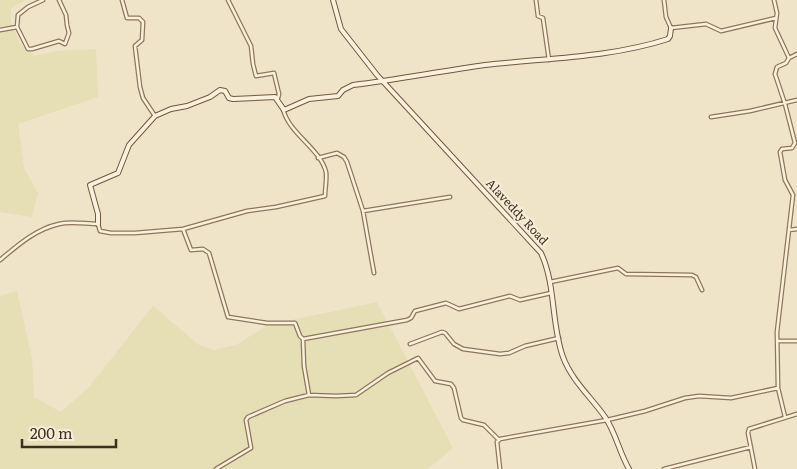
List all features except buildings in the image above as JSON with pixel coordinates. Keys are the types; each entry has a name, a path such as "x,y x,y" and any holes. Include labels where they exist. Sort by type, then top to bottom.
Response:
{"street":[{"path":"43,0 18,14 17,27 28,49 59,41 65,44 69,32 66,25 66,15 59,0"},
{"path":"122,0 127,18 139,18 143,22 142,40 135,46 140,87 144,98 156,116"},
{"path":"228,0 252,46 256,76 274,72 279,94 278,98 286,118 318,158 326,172 325,196 276,207 247,211 183,228 135,233 100,231 98,214 90,185 118,173 129,145 156,116 171,109 187,106 210,97 220,90 225,91 229,98 233,99 278,98"},
{"name":"Alaveddy Road","path":"332,0 341,29 384,82 541,253 548,267 563,358 578,384 607,420 621,456 629,469"},
{"path":"536,0 537,14 543,18 548,60"},
{"path":"284,110 309,100 338,96 343,90 353,85 384,82 485,65 566,59 649,45 668,39 670,36 671,28 666,17 664,0"},
{"path":"774,0 775,28 789,58"},
{"path":"671,28 706,24 720,31 776,18"},
{"path":"0,30 17,27"},
{"path":"785,417 778,388 777,341 793,194 785,180 780,152 782,149 792,148 794,143 785,104 775,74 777,67 786,63 789,58 797,54"},
{"path":"711,117 785,104 797,100"},
{"path":"318,158 337,153 344,157 363,211 374,273"},
{"path":"363,211 450,197"},
{"path":"0,260 25,239 45,229 61,224 98,224"},
{"path":"183,228 191,250 203,249 209,253 228,317 267,323 295,323 303,339 304,366 309,395"},
{"path":"789,230 797,229"},
{"path":"550,282 618,268 626,274 692,275 696,277 702,290"},
{"path":"303,339 407,320 411,318 415,311 446,303 459,309 510,296 520,300 551,293"},
{"path":"410,344 442,332 463,350 500,354 559,338"},
{"path":"777,341 797,342"},
{"path":"216,469 251,448 246,420 248,417 285,401 309,395 356,395 388,373 418,358 435,381 451,384 454,388 461,418 484,425 498,440 500,469"},
{"path":"498,440 607,420 645,411 685,398 699,396 732,398 778,388"},
{"path":"755,469 748,432 750,429 797,414"},
{"path":"664,469 751,447"}],"shaded area":[{"path":"0,0 25,0 11,9 11,22 20,44 35,56 56,51 96,49 98,97 18,124 24,168 38,193 32,217 0,212"},
{"path":"17,291 32,358 34,397 61,412 89,387 153,306 199,345 214,350 236,345 268,325 377,302 453,448 428,469 0,469 0,296"}]}
